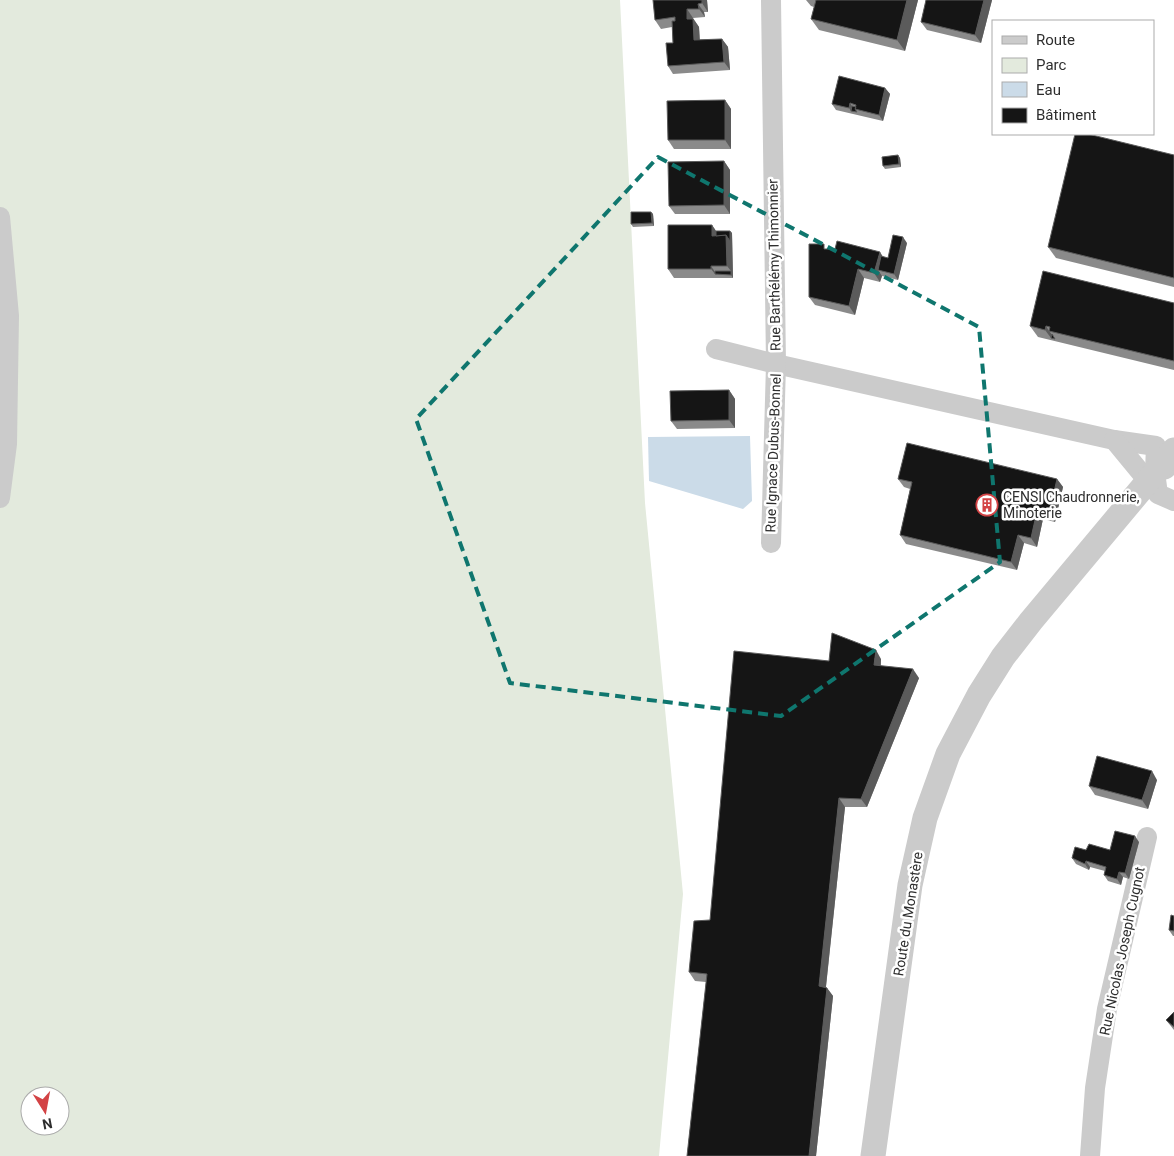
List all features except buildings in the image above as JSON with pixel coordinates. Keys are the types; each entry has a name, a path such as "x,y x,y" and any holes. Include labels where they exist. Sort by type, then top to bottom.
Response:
{"street":[{"name":"Rue Barthélémy Thimonnier","path":"771,0 776,364 1114,440 1142,474 1165,470"},
{"path":"0,217 9,316 7,444 0,498"},
{"name":"Rue Ignace Dubus-Bonnel","path":"716,349 776,364 771,543"},
{"name":"Route du Monastère","path":"873,1156 910,885 925,818 948,754 979,695 1003,657 1031,620 1165,470 1174,450"},
{"path":"1165,470 1158,494 1174,501"},
{"name":"Rue Nicolas Joseph Cugnot","path":"1090,1156 1095,1088 1107,1009 1147,837"}],"highlighted area":[{"path":"658,157 979,327 1000,562 781,716 510,683 416,419"}],"green space":[{"path":"0,0 620,0 645,503 683,894 659,1156 0,1156"}],"water":[{"path":"750,436 752,501 743,509 649,481 648,437"}],"place":[{"name":"CENSI Chaudronnerie, Minoterie","path":"987,505"}]}
